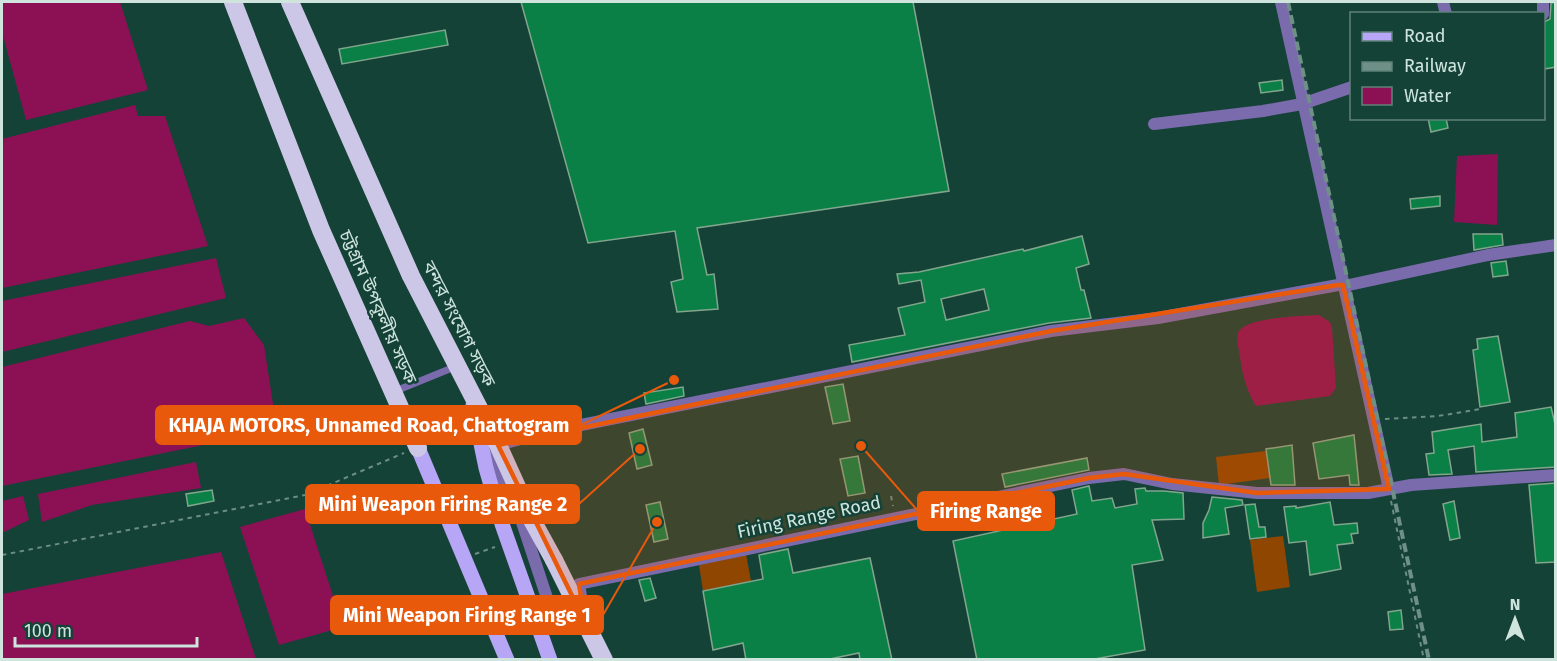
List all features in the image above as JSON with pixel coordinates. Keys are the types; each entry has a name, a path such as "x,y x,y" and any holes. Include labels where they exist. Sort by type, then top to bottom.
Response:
{"highway":[{"name":"চট্টগ্রাম উপকূলীয় সড়ক","path":"233,2 321,230 418,448"},
{"name":"বন্দর সংযোগ সড়ক","path":"290,2 411,276 471,393 490,448 554,560 604,660"}],"main road":[{"name":"চট্টগ্রাম উপকূলীয় সড়ক","path":"418,448 507,660"},
{"path":"490,448 495,497 550,660"}],"street":[{"path":"1281,2 1389,489"},
{"path":"1154,124 1302,104 1350,88"},
{"path":"495,497 498,484 507,482 490,448 551,431 1051,331 1158,318 1378,280 1488,255 1556,245"},
{"name":"Firing Range Road","path":"507,482 552,613 569,629 582,626 589,619 582,602 579,584 1049,486 1124,474 1172,484 1257,493 1368,493 1411,485 1556,475"}],"lane":[{"path":"393,392 457,366"}],"path":[{"path":"1373,420 1438,416 1480,408"},
{"path":"2,555 305,495 418,448"},
{"path":"1389,489 1424,660"},
{"path":"464,558 509,542"}],"highlighted area":[{"path":"1343,285 1389,489 1257,493 1124,474 1089,478 579,584 585,622 498,445 1051,331"}],"shaded area":[{"path":"1266,451 1270,478 1219,485 1216,457"},
{"path":"1283,536 1290,587 1257,592 1250,540"},
{"path":"746,554 751,581 703,591 699,565"}],"water":[{"path":"2,2 120,2 148,90 26,120 2,32"},
{"path":"135,105 138,116 165,116 208,246 2,288 2,139"},
{"path":"1498,154 1497,225 1454,222 1457,156"},
{"path":"216,258 226,298 2,352 2,301"},
{"path":"1319,315 1330,322 1332,328 1336,388 1330,396 1256,406 1244,376 1237,339 1238,333 1251,324 1262,321"},
{"path":"244,318 264,345 277,430 2,486 2,367 190,321 209,326"},
{"path":"196,462 201,488 92,505 42,522 38,494"},
{"path":"23,496 29,520 2,533 2,501"},
{"path":"305,509 343,627 279,645 240,527"},
{"path":"221,552 256,659 2,659 2,594"}],"building":[{"path":"521,2 913,2 949,191 697,228 707,275 714,274 718,309 677,312 671,282 683,279 675,231 588,243"},
{"path":"1556,2 1556,67 1545,69 1545,22 1550,19 1551,3"},
{"path":"445,30 448,45 342,64 339,49"},
{"path":"1282,80 1283,90 1261,93 1259,83"},
{"path":"1428,120 1446,120 1448,128 1431,132"},
{"path":"1440,196 1440,206 1411,209 1410,199"},
{"path":"1473,234 1502,234 1503,245 1474,250"},
{"path":"1082,236 1089,264 1076,268 1091,318 1049,323 852,362 849,345 905,335 898,308 925,302 921,280 899,284 897,274 919,272 1023,249 1024,251","holes":["984,289 989,310 946,320 941,299"]},
{"path":"1506,261 1508,275 1493,277 1491,263"},
{"path":"1498,336 1510,402 1480,407 1473,350 1478,349 1477,339"},
{"path":"843,384 850,421 833,424 825,387"},
{"path":"683,387 684,396 646,404 644,393"},
{"path":"1551,407 1556,428 1556,467 1476,472 1474,446 1448,450 1452,474 1429,475 1426,454 1434,453 1432,432 1481,424 1482,442 1517,437 1515,413"},
{"path":"643,429 652,465 637,469 629,433"},
{"path":"1354,435 1359,485 1350,485 1349,475 1319,479 1313,443"},
{"path":"1292,445 1295,485 1271,485 1266,449"},
{"path":"858,456 865,493 848,496 840,459"},
{"path":"1087,458 1089,470 1005,487 1002,474"},
{"path":"1556,483 1556,562 1536,563 1529,485"},
{"path":"1089,486 1092,501 1112,498 1115,508 1137,504 1135,489 1145,488 1146,491 1183,493 1184,519 1152,520 1163,560 1132,565 1145,650 1089,660 977,660 953,541 1077,514 1072,490"},
{"path":"212,490 214,501 188,506 186,494"},
{"path":"1212,497 1242,500 1243,505 1225,508 1229,534 1203,538 1203,523"},
{"path":"1454,501 1460,538 1450,540 1443,504"},
{"path":"660,502 668,539 654,542 646,505"},
{"path":"1330,502 1334,525 1357,523 1358,533 1351,534 1353,543 1337,545 1341,569 1310,575 1306,541 1289,543 1284,507 1296,506 1296,508"},
{"path":"1255,504 1259,527 1265,527 1266,537 1250,539 1245,505"},
{"path":"788,549 793,573 870,558 892,660 860,660 859,653 825,660 746,660 743,643 713,650 703,591 763,579 759,555"},
{"path":"650,578 656,598 645,601 639,580"},
{"path":"1401,610 1403,629 1390,630 1388,612"}],"railway":[{"path":"1288,2 1429,660"}],"place":[{"name":"KHAJA MOTORS, Unnamed Road, Chattogram","path":"674,380"},
{"name":"Firing Range","path":"861,446"},
{"name":"Mini Weapon Firing Range 2","path":"640,449"},
{"name":"Mini Weapon Firing Range 1","path":"657,522"}]}
